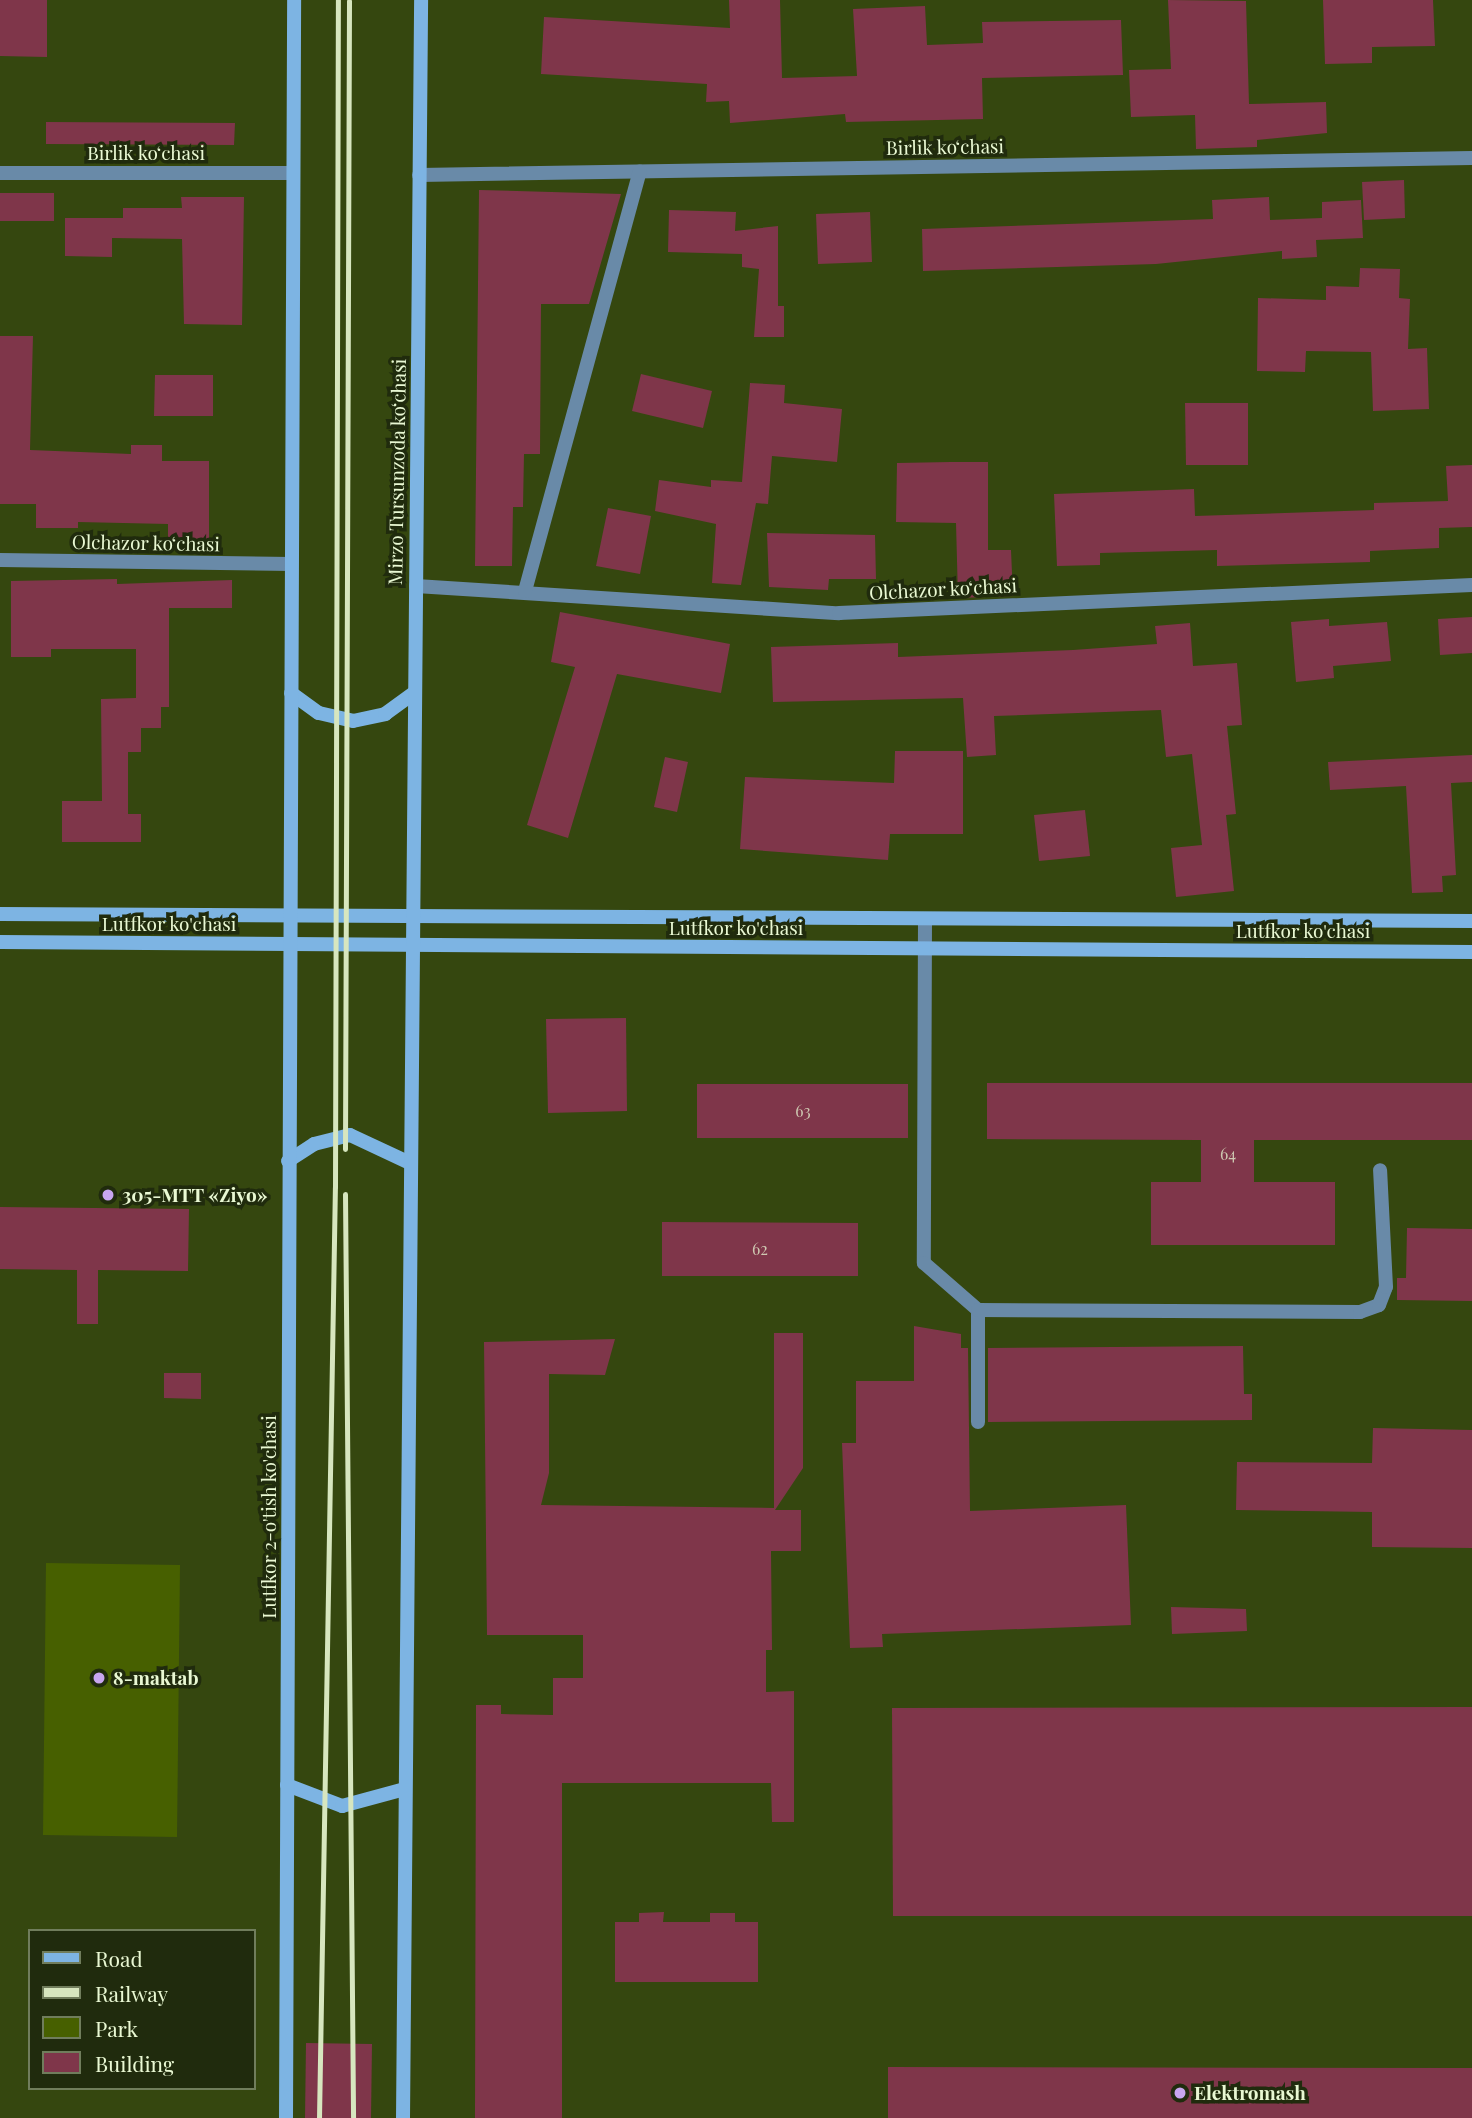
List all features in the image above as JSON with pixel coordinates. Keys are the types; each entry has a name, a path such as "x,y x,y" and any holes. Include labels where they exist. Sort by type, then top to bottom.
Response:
{"main road":[{"path":"290,916 294,0"},
{"name":"Mirzo Tursunzoda koʻchasi","path":"412,944 421,0"},
{"path":"291,693 319,713 353,721 385,714 415,692"},
{"name":"Lutfkor ko'chasi","path":"0,914 1472,921"},
{"name":"Lutfkor 2-o'tish ko'chasi","path":"286,2118 290,916"},
{"name":"Lutfkor ko'chasi","path":"0,942 1472,952"},
{"path":"403,2118 408,1162 412,944"},
{"path":"288,1161 314,1143 350,1135 408,1162"},
{"path":"287,1785 342,1806 405,1789"}],"street":[{"name":"Birlik koʻchasi","path":"419,175 1472,158"},
{"path":"525,591 640,171"},
{"name":"Birlik koʻchasi","path":"0,173 293,173"},
{"name":"Olchazor koʻchasi","path":"0,560 291,564"},
{"name":"Olchazor koʻchasi","path":"415,586 839,613 1472,585"},
{"path":"925,919 924,1263 978,1310 1247,1314 1360,1312 1379,1305 1385,1287 1380,1170"},
{"path":"978,1310 978,1422"}],"green space":[{"path":"46,1563 180,1565 177,1837 43,1835"}],"building":[{"path":"0,0 47,0 47,57 0,56"},
{"path":"729,0 780,0 782,78 857,76 853,9 925,6 927,45 983,43 982,22 1121,20 1123,75 982,78 983,119 846,122 845,114 730,123 729,101 706,102 707,84 541,74 544,17 730,28"},
{"path":"1168,0 1246,1 1249,104 1326,102 1327,133 1257,140 1257,147 1196,149 1195,115 1131,117 1129,70 1171,69"},
{"path":"1323,0 1433,0 1435,46 1372,47 1372,63 1325,64"},
{"path":"46,122 235,123 234,145 46,144"},
{"path":"1404,180 1405,218 1364,220 1362,182"},
{"path":"479,190 621,194 589,304 541,304 540,454 524,454 523,507 513,507 512,566 475,566"},
{"path":"0,193 54,193 54,221 0,221"},
{"path":"181,197 244,197 242,325 184,324 182,239 112,238 112,257 65,256 65,218 123,218 123,208 182,208"},
{"path":"1269,197 1270,220 1322,218 1322,202 1361,200 1363,238 1316,240 1317,257 1282,259 1282,251 1156,264 923,271 922,229 1213,219 1212,200"},
{"path":"669,210 736,212 735,231 778,226 778,306 784,306 784,337 754,337 759,269 742,267 742,254 668,252"},
{"path":"870,212 872,262 818,264 816,214"},
{"path":"1360,268 1400,269 1399,298 1410,299 1408,349 1427,348 1429,409 1373,411 1371,352 1306,351 1305,372 1257,371 1258,298 1326,300 1326,286 1359,287"},
{"path":"0,336 33,336 30,450 131,454 131,445 162,445 162,461 209,461 209,541 168,541 168,524 78,522 78,528 36,528 36,504 0,504"},
{"path":"641,374 712,391 703,428 632,411"},
{"path":"155,375 213,375 213,416 154,416"},
{"path":"750,383 785,385 784,403 842,409 837,462 772,456 768,504 756,503 741,585 712,583 716,524 655,511 659,480 711,487 711,480 742,482"},
{"path":"1185,403 1248,403 1248,465 1186,465"},
{"path":"988,462 988,550 1011,550 1013,596 958,598 956,523 896,522 897,463"},
{"path":"1472,465 1472,527 1439,528 1439,548 1370,551 1370,562 1217,566 1217,550 1100,553 1100,565 1057,566 1054,494 1194,489 1195,516 1374,510 1374,503 1448,501 1446,466"},
{"path":"608,508 651,516 640,574 596,566"},
{"path":"767,533 875,535 876,579 829,579 828,590 769,587"},
{"path":"117,579 117,584 232,580 232,608 169,608 169,707 161,707 161,728 141,728 141,752 128,752 128,814 141,814 141,842 62,842 62,801 102,801 101,699 136,698 136,649 51,649 51,657 11,657 11,581"},
{"path":"560,612 730,644 721,693 617,674 568,838 527,825 575,667 551,662"},
{"path":"1472,617 1472,653 1440,655 1438,619"},
{"path":"1329,619 1329,626 1387,622 1391,661 1333,666 1334,678 1296,682 1291,622"},
{"path":"1190,623 1193,666 1237,663 1242,725 1227,726 1236,814 1226,815 1234,891 1176,897 1171,848 1202,845 1192,754 1166,757 1161,710 994,716 996,755 967,757 963,698 773,702 771,647 898,643 898,657 1073,650 1157,644 1155,626"},
{"path":"895,751 963,751 963,834 890,834 888,860 740,849 745,777 894,783"},
{"path":"1472,755 1472,782 1451,783 1456,875 1442,876 1443,892 1412,893 1406,786 1330,790 1328,762"},
{"path":"665,757 688,762 677,812 654,807"},
{"path":"1085,810 1090,856 1039,861 1034,815"},
{"path":"626,1018 627,1111 548,1113 546,1019"},
{"path":"987,1083 1472,1083 1472,1140 1254,1140 1254,1182 1335,1182 1335,1245 1151,1245 1151,1182 1201,1182 1201,1140 987,1139"},
{"path":"697,1084 908,1084 908,1138 697,1138"},
{"path":"0,1207 189,1209 188,1271 98,1270 98,1324 77,1324 77,1270 0,1269"},
{"path":"662,1222 858,1223 858,1276 662,1276"},
{"path":"1407,1228 1472,1229 1472,1301 1397,1300 1397,1278 1406,1278"},
{"path":"914,1326 961,1334 961,1348 968,1348 970,1511 1126,1505 1131,1625 882,1634 883,1647 850,1648 842,1443 856,1443 856,1381 914,1381"},
{"path":"774,1333 803,1333 803,1468 775,1510 801,1510 801,1551 771,1551 772,1650 766,1650 766,1692 794,1691 794,1822 772,1822 771,1783 562,1783 562,2118 475,2118 476,1705 501,1705 501,1714 553,1715 553,1678 583,1678 583,1635 487,1635 484,1342 615,1339 605,1375 549,1374 549,1473 541,1505 774,1508"},
{"path":"1243,1346 1244,1394 1252,1394 1252,1420 988,1422 988,1348"},
{"path":"164,1373 201,1373 201,1399 164,1398"},
{"path":"1373,1428 1472,1430 1472,1548 1372,1547 1372,1512 1236,1510 1237,1462 1372,1463"},
{"path":"1171,1607 1246,1609 1247,1631 1172,1634"},
{"path":"1472,1707 1472,1916 893,1916 892,1708"},
{"path":"664,1912 663,1922 710,1922 710,1913 735,1913 735,1922 758,1922 758,1982 615,1982 615,1922 639,1922 639,1913"},
{"path":"306,2043 372,2044 371,2118 305,2118"},
{"name":"Elektromash","path":"888,2067 1472,2068 1472,2118 888,2118"}],"railway":[{"path":"319,2118 335,1187 338,0"},
{"path":"345,1149 349,1"},
{"path":"345,1194 353,2118"}],"place":[{"name":"305-MTT «Ziyo»","path":"108,1195"},
{"name":"8-maktab","path":"99,1678"},
{"name":"Elektromash","path":"1180,2093"}]}
